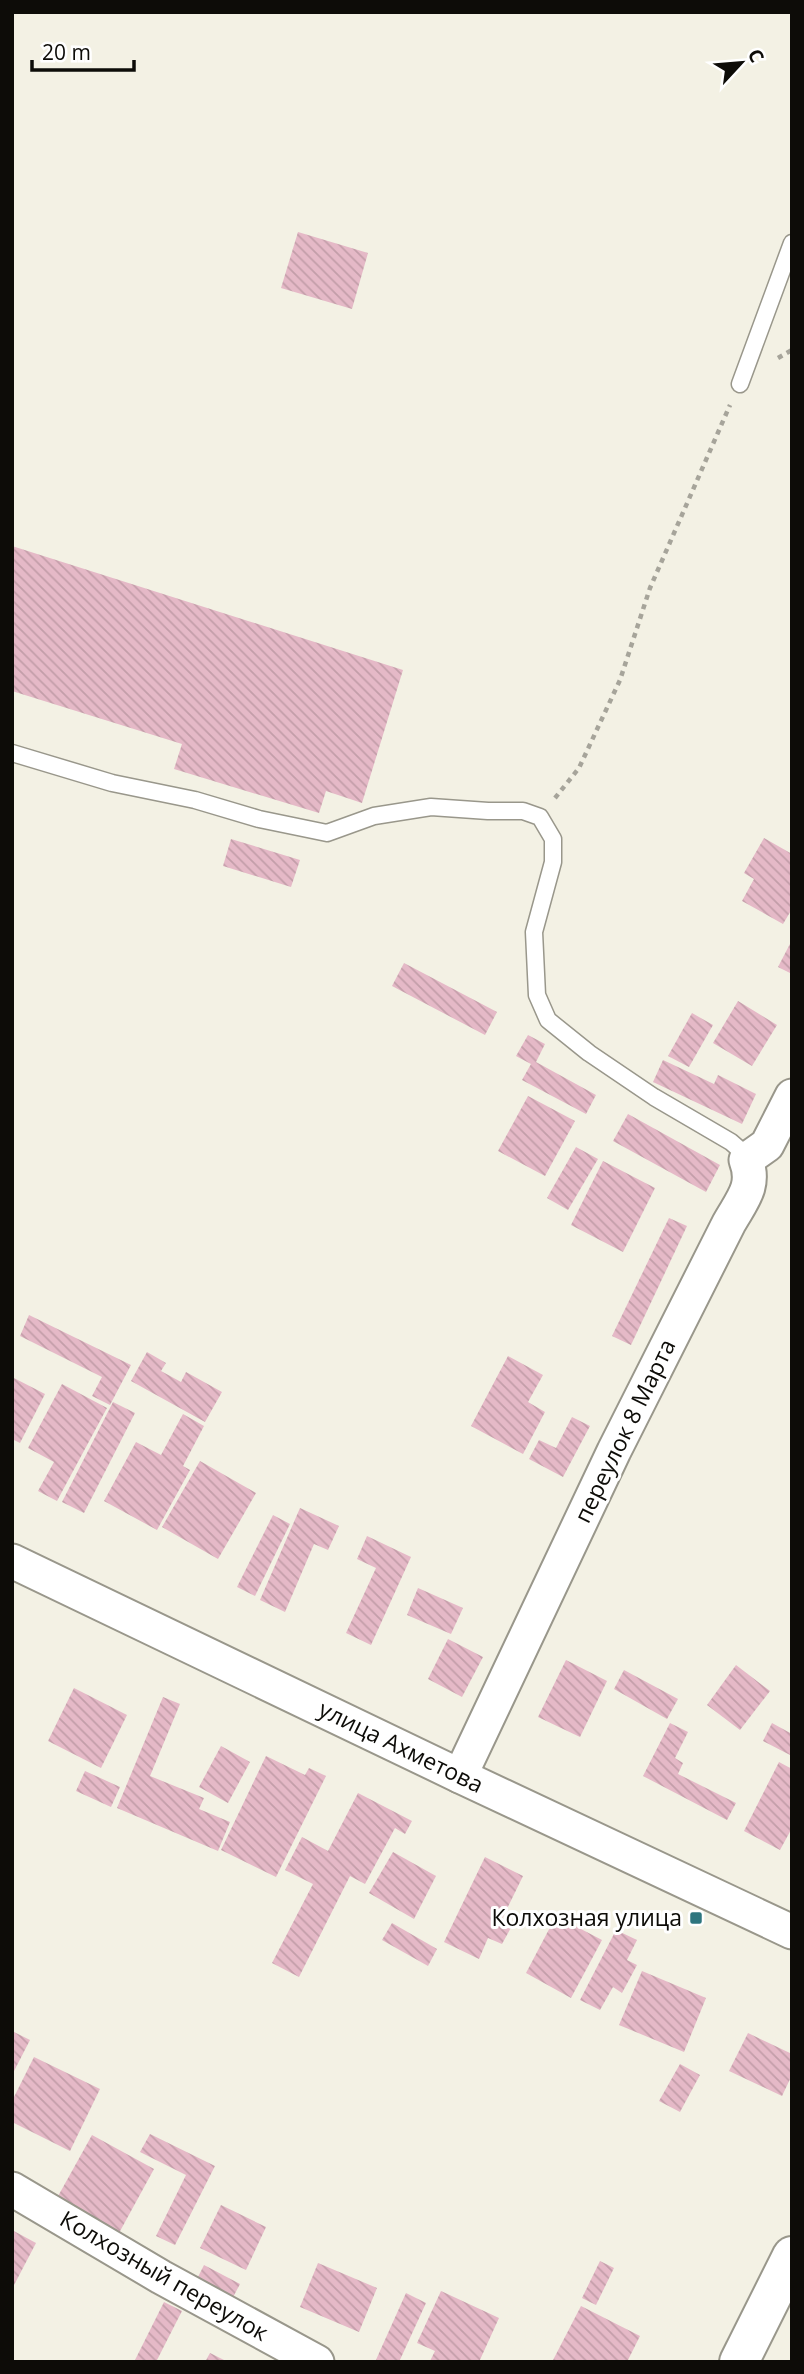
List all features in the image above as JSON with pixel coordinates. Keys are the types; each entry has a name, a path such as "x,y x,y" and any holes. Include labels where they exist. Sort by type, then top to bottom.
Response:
{"street":[{"path":"746,1160 767,1145 792,1096"},
{"name":"переулок 8 Марта","path":"460,1776 614,1451 729,1223 750,1187 751,1173 746,1160"},
{"name":"улица Ахметова","path":"12,1561 792,1932"},
{"name":"Колхозный переулок","path":"12,2189 161,2277 317,2362"},
{"path":"739,2362 792,2256"}],"lane":[{"path":"740,384 792,243"},
{"path":"12,753 112,783 195,800 260,819 327,834 374,816 431,807 523,811 540,817 553,839 553,862 534,932 537,995 548,1020 654,1097 731,1142 746,1160"}],"path":[{"path":"540,817 579,768 620,680 650,588 740,384 792,349"}],"building":[{"path":"298,232 368,253 352,309 281,288"},
{"path":"12,546 403,670 362,803 326,791 319,813 174,769 182,744 12,691"},
{"path":"764,838 792,854 792,909 783,924 742,901 754,879 744,873"},
{"path":"231,839 300,860 291,887 223,866"},
{"path":"792,940 792,974 778,967"},
{"path":"404,963 497,1012 485,1035 392,986"},
{"path":"738,1001 777,1025 752,1066 713,1043"},
{"path":"692,1013 713,1025 689,1067 668,1056"},
{"path":"528,1035 545,1044 536,1062 596,1095 586,1114 522,1080 531,1064 516,1056"},
{"path":"663,1060 714,1084 718,1075 756,1094 742,1124 653,1082"},
{"path":"528,1096 575,1121 545,1176 498,1151"},
{"path":"628,1114 720,1165 706,1192 613,1141"},
{"path":"576,1147 598,1159 568,1210 547,1198"},
{"path":"603,1161 655,1188 623,1252 571,1225"},
{"path":"669,1218 687,1226 631,1345 612,1336"},
{"path":"29,1315 131,1365 110,1405 92,1396 102,1377 20,1336"},
{"path":"147,1352 166,1363 161,1371 181,1382 186,1372 222,1392 205,1422 131,1381"},
{"path":"508,1356 543,1375 528,1402 545,1412 523,1454 471,1426"},
{"path":"12,1377 45,1394 20,1443 12,1439"},
{"path":"62,1384 107,1408 57,1501 38,1491 54,1462 28,1448"},
{"path":"113,1402 135,1413 84,1513 62,1502"},
{"path":"183,1414 204,1426 183,1466 190,1470 157,1530 104,1501 136,1442 161,1455"},
{"path":"572,1417 590,1426 563,1477 529,1459 539,1440 556,1448"},
{"path":"200,1461 256,1493 218,1559 162,1527"},
{"path":"300,1508 339,1526 328,1550 314,1544 285,1612 260,1600"},
{"path":"273,1515 290,1524 255,1596 237,1587"},
{"path":"367,1536 411,1557 371,1645 346,1633 376,1568 357,1559"},
{"path":"418,1588 463,1608 451,1634 407,1615"},
{"path":"448,1639 483,1657 462,1697 428,1679"},
{"path":"566,1660 607,1681 580,1737 538,1717"},
{"path":"736,1665 770,1691 740,1730 707,1705"},
{"path":"624,1670 678,1699 667,1719 614,1689"},
{"path":"74,1688 127,1715 101,1768 48,1741"},
{"path":"163,1697 180,1704 150,1776 204,1798 199,1809 230,1822 218,1851 117,1808"},
{"path":"670,1723 688,1732 675,1758 683,1763 678,1774 736,1803 727,1820 643,1776"},
{"path":"772,1723 792,1734 792,1756 763,1741"},
{"path":"221,1746 250,1762 228,1803 199,1787"},
{"path":"266,1756 305,1775 309,1768 326,1776 276,1877 221,1850"},
{"path":"779,1762 792,1769 792,1828 780,1850 744,1831"},
{"path":"85,1771 120,1787 111,1807 76,1791"},
{"path":"358,1793 412,1821 405,1834 395,1828 365,1884 350,1876 299,1977 272,1963 313,1884 285,1870 302,1837 328,1851"},
{"path":"393,1852 436,1876 414,1919 369,1893"},
{"path":"485,1857 523,1876 502,1919 513,1924 502,1944 488,1938 479,1959 444,1942"},
{"path":"556,1916 602,1940 571,1998 526,1973"},
{"path":"392,1923 437,1949 428,1966 382,1940"},
{"path":"616,1930 637,1940 627,1960 637,1965 622,1993 613,1987 600,2010 580,2000"},
{"path":"642,1971 706,1998 684,2052 619,2025"},
{"path":"12,2031 30,2040 12,2075"},
{"path":"748,2033 792,2054 792,2075 782,2096 729,2071"},
{"path":"34,2057 100,2089 70,2151 12,2122 12,2101"},
{"path":"680,2064 700,2075 680,2112 659,2101"},
{"path":"150,2134 215,2166 175,2245 156,2236 186,2175 140,2152"},
{"path":"92,2135 154,2169 119,2233 57,2198"},
{"path":"221,2205 266,2227 246,2270 200,2248"},
{"path":"12,2230 36,2243 12,2289"},
{"path":"600,2261 614,2268 596,2305 582,2298"},
{"path":"318,2263 377,2288 359,2332 300,2307"},
{"path":"204,2265 240,2284 230,2303 194,2285"},
{"path":"441,2291 499,2318 479,2362 433,2362 430,2361 435,2351 417,2343"},
{"path":"406,2293 426,2303 399,2362 375,2362"},
{"path":"164,2302 182,2311 156,2362 134,2362"},
{"path":"581,2306 640,2336 627,2362 552,2362"},
{"path":"210,2353 228,2362 205,2362"}],"place":[{"name":"Колхозная улица","path":"696,1918"}]}
